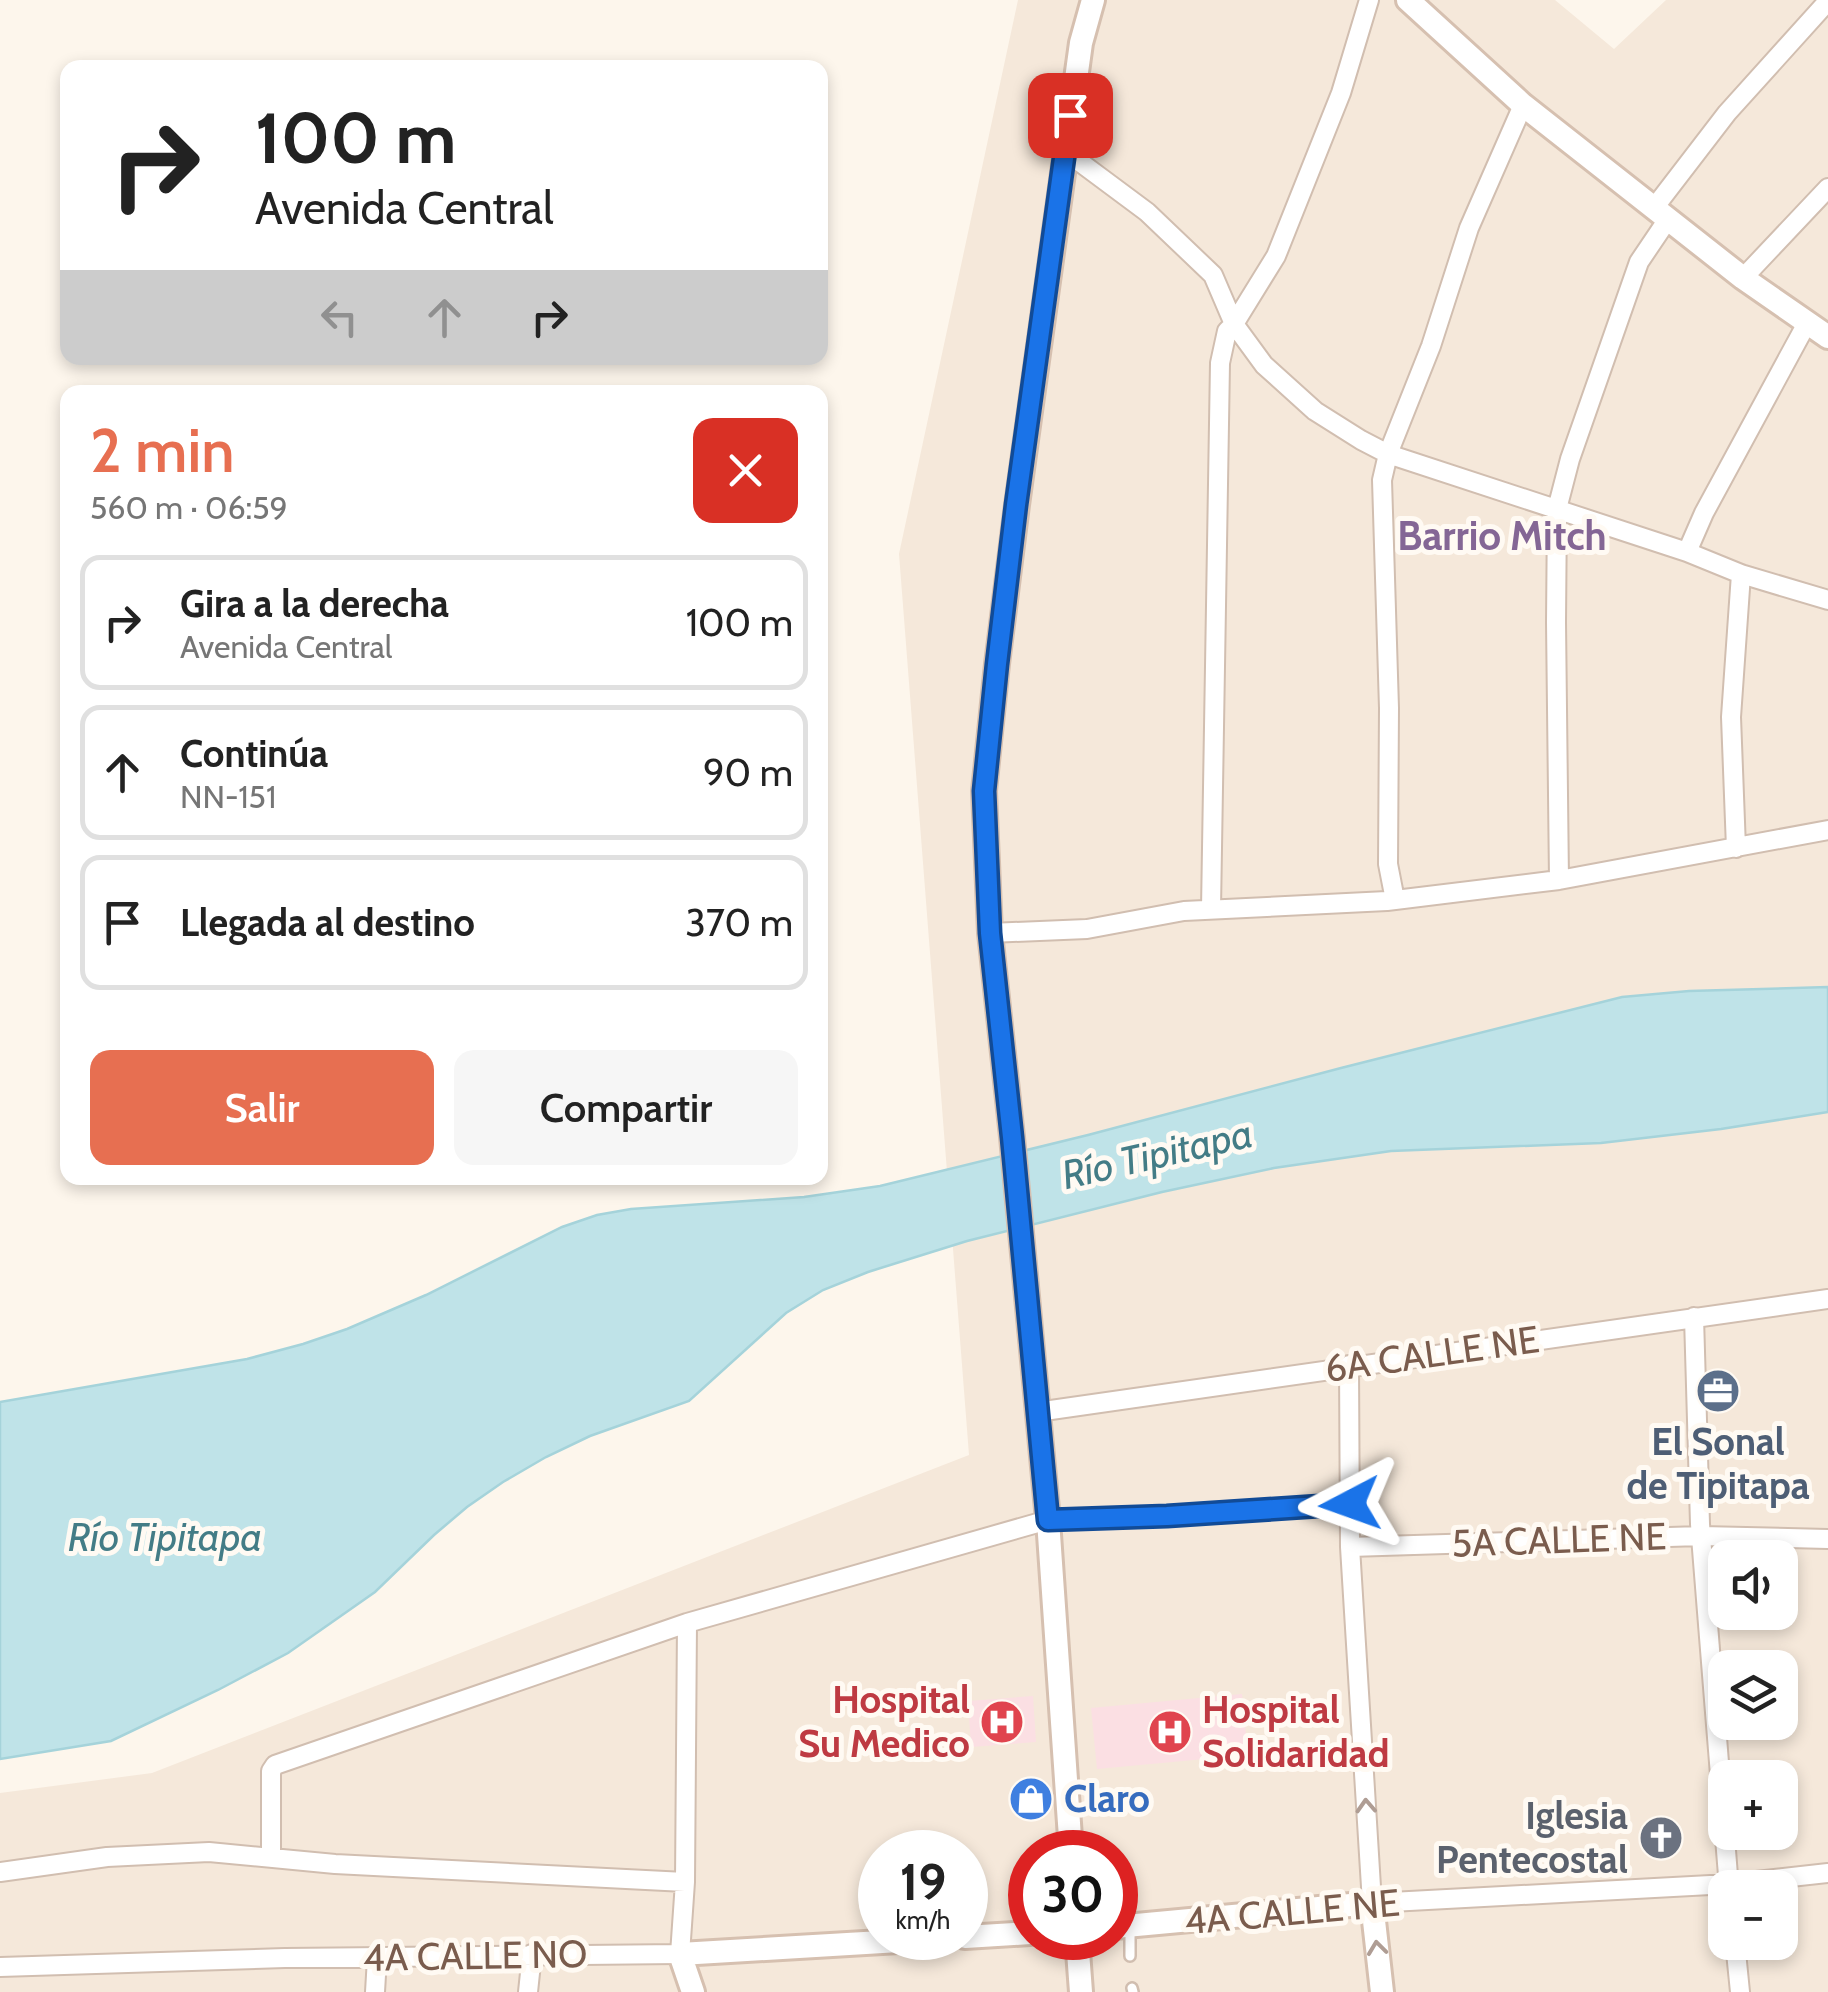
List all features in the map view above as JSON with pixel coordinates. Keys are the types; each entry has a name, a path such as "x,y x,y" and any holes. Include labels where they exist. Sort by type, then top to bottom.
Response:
{"street":[{"path":"1069,1830 1048,1520 990,933 984,791 1065,151 1081,43 1093,0"},
{"path":"1211,909 1220,363 1227,332 1276,256 1341,93 1369,0"},
{"path":"1408,0 1523,105 1744,278 1828,337"},
{"path":"1559,880 1557,509 1570,459 1638,262 1661,214 1727,113 1828,2"},
{"path":"1396,900 1388,864 1389,708 1382,480 1470,228 1523,105"},
{"path":"1065,151 1147,212 1214,275 1234,324 1264,365 1315,412 1360,440 1388,454 1828,600"},
{"path":"1744,278 1828,188"},
{"path":"1687,552 1807,322"},
{"path":"1736,848 1731,716 1741,574"},
{"path":"990,933 1087,929 1184,911 1396,900 1559,880 1828,830"},
{"name":"6A CALLE NE","path":"1037,1412 1828,1299"},
{"path":"1694,1318 1701,1536 1728,1870"},
{"path":"1349,1365 1350,1547 1372,1904 1382,1992"},
{"path":"272,1856 271,1771 275,1765 687,1623 1048,1520 1350,1504"},
{"name":"5A CALLE NE","path":"1350,1547 1701,1536 1828,1538"},
{"path":"687,1623 685,1882 680,1954 693,1992"},
{"path":"0,1872 124,1856 209,1852 335,1864 685,1882"},
{"name":"4A CALLE NE","path":"1798,1876 1828,1872"},
{"name":"4A CALLE NE","path":"1138,1925 1372,1904 1708,1887"},
{"name":"4A CALLE NO","path":"0,1967 285,1958 680,1954 858,1943"},
{"path":"528,1992 532,1954"},
{"path":"375,1992 377,1958"},
{"path":"1079,1960 1081,1992"},
{"path":"1737,1960 1740,1992"}],"shaded area":[{"path":"1018,0 1555,0 1614,49 1666,0 1828,0 1828,1992 0,1992 0,1793 152,1773 969,1455 899,554"},
{"name":"Hospital Solidaridad","path":"1242,1694 1248,1755 1097,1769 1091,1708"},
{"name":"Hospital Su Medico","path":"1033,1696 1036,1742 971,1747 968,1701"}],"water":[{"name":"Río Tipitapa","path":"1828,987 1828,1112 1601,1143 1391,1151 1274,1168 967,1241 868,1272 823,1290 786,1313 689,1401 590,1436 503,1482 434,1535 375,1592 288,1653 111,1741 0,1759 0,1402 247,1359 303,1344 426,1295 562,1227 597,1215 631,1209 804,1197 880,1186 1622,997"}],"place":[{"name":"El Sonal de Tipitapa","path":"1718,1391"},
{"name":"Hospital Su Medico","path":"1002,1722"},
{"name":"Hospital Solidaridad","path":"1170,1732"},
{"name":"Claro","path":"1031,1799"},
{"name":"Iglesia Pentecostal","path":"1661,1838"}],"district":[{"name":"Barrio Mitch","path":"1502,536"}],"route":[{"path":"1070,115 1016,505 984,791 990,933 1048,1520 1350,1504"}]}
